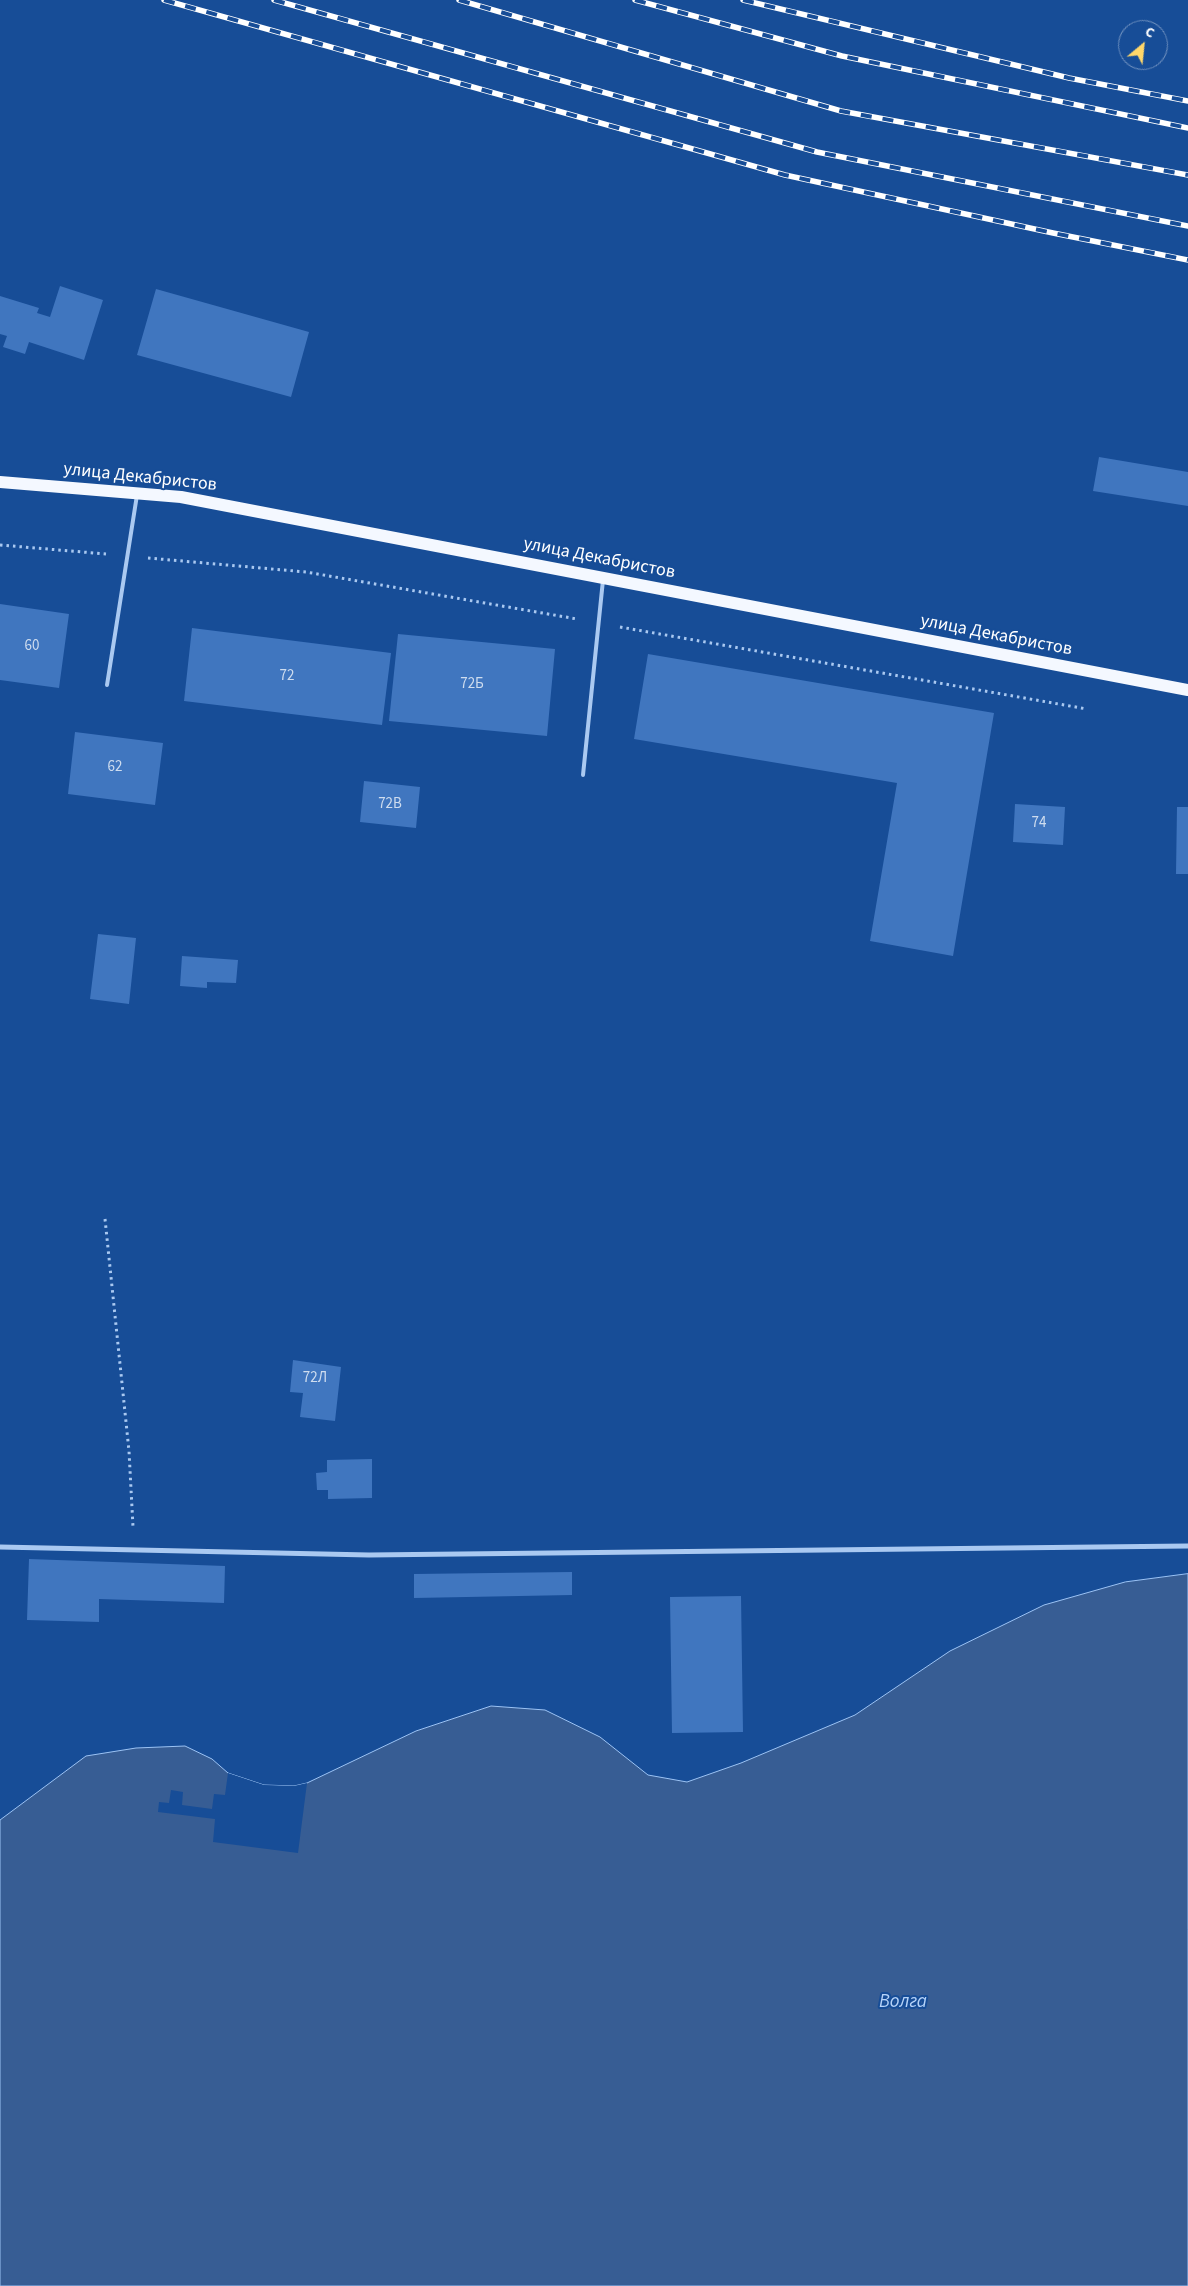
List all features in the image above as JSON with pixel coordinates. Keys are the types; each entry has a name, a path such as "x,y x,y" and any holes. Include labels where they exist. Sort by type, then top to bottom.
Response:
{"main road":[{"name":"улица Декабристов","path":"0,482 181,497 1188,690"}],"street":[{"path":"0,1547 369,1555 1188,1546"}],"lane":[{"path":"107,685 137,493"},
{"path":"584,775 604,578"}],"path":[{"path":"0,545 306,572 1087,709"},
{"path":"105,1219 129,1451 134,1550"}],"water":[{"name":"Волга","path":"1188,1574 1188,2286 0,2286 0,1820 86,1756 136,1748 185,1746 212,1759 228,1773 264,1785 294,1786 307,1783 416,1731 491,1706 545,1710 600,1737 648,1775 687,1782 741,1763 855,1715 950,1651 1044,1605 1125,1582"}],"pier":[{"path":"228,1773 264,1785 294,1786 307,1783 298,1853 213,1842 215,1819 158,1812 159,1802 169,1803 171,1790 183,1792 182,1805 212,1809 214,1794 225,1795"}],"building":[{"path":"60,286 103,300 84,360 29,342 25,354 3,347 7,336 0,334 0,296 39,308 37,313 50,317"},
{"path":"156,289 309,332 291,397 137,355"},
{"path":"1099,457 1188,472 1188,506 1093,491"},
{"path":"0,604 69,614 59,688 0,680"},
{"path":"192,628 391,653 382,725 184,701"},
{"path":"398,634 555,649 547,736 389,721"},
{"path":"648,654 994,713 953,956 870,941 897,783 634,739"},
{"path":"75,732 163,743 155,805 68,794"},
{"path":"364,781 420,787 416,828 360,822"},
{"path":"1015,804 1065,807 1063,845 1013,842"},
{"path":"1177,807 1188,807 1188,874 1176,874"},
{"path":"98,934 136,938 129,1004 90,999"},
{"path":"182,956 238,960 236,983 207,982 207,988 180,986"},
{"path":"293,1360 341,1367 335,1421 300,1417 303,1393 290,1392"},
{"path":"372,1459 372,1498 328,1499 328,1490 317,1490 316,1473 327,1472 327,1460"},
{"path":"29,1559 225,1566 224,1603 99,1599 99,1622 27,1620"},
{"path":"572,1572 572,1595 414,1598 414,1574"},
{"path":"741,1596 743,1732 672,1733 670,1597"}],"railway":[{"path":"164,0 785,175 1188,260"},
{"path":"274,0 817,152 1188,226"},
{"path":"459,0 841,111 1188,175"},
{"path":"635,0 842,56 1188,128"},
{"path":"743,0 1069,78 1188,101"}]}
